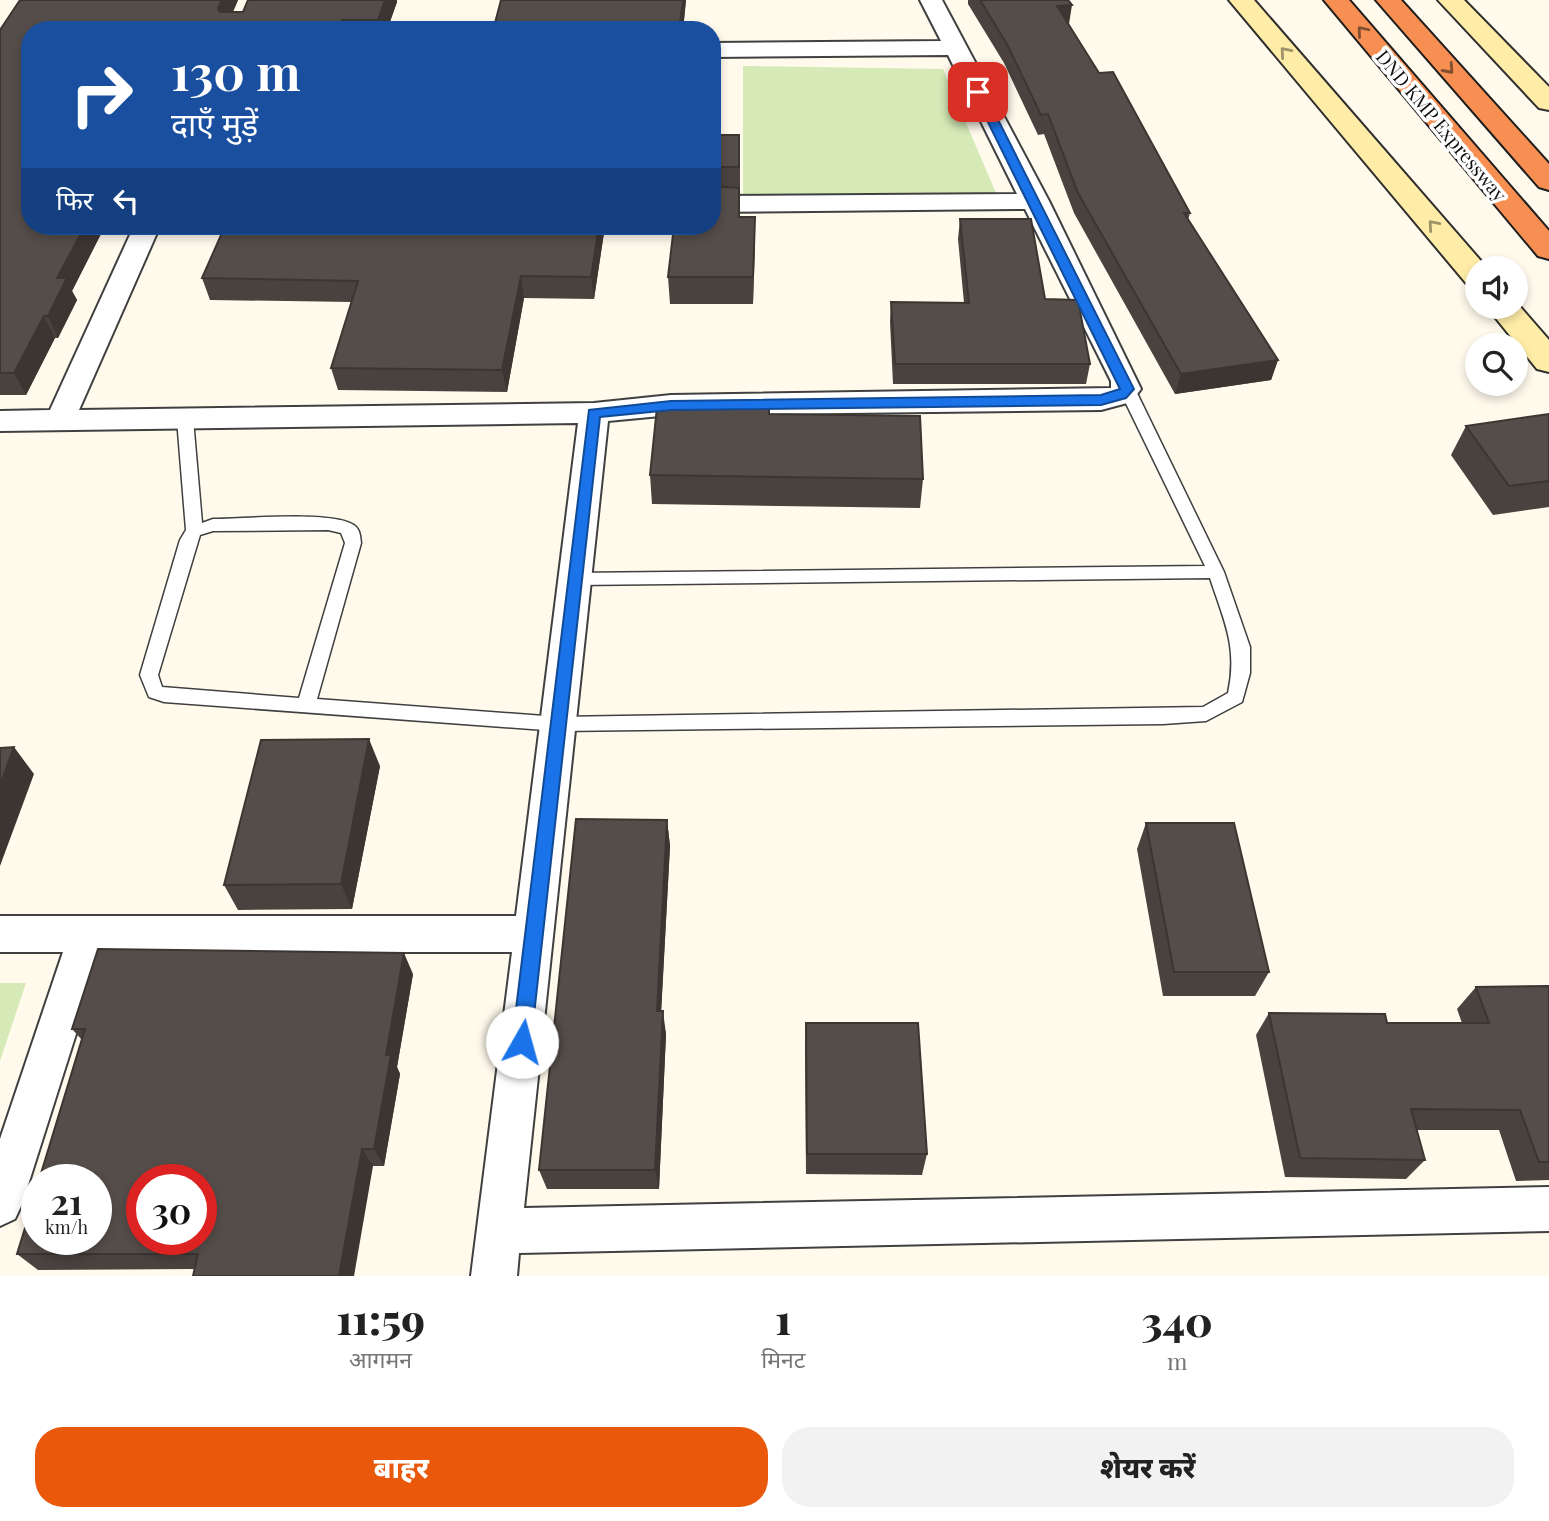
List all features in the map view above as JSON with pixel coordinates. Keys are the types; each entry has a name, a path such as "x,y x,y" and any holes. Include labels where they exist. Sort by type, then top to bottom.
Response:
{"highway":[{"name":"DND KMP Expressway","path":"1336,0 1549,250"},
{"name":"DND KMP Expressway","path":"1388,0 1549,181"}],"street":[{"path":"0,421 594,413 671,405 1101,400 1121,395 1127,389 1036,201 931,0"},
{"path":"1241,0 1465,262"},
{"path":"1450,0 1549,102"},
{"path":"721,50 956,48"},
{"path":"721,204 1036,201"},
{"path":"60,420 143,235"},
{"path":"1513,319 1549,361"},
{"path":"495,1276 594,413"},
{"path":"0,1204 88,933"},
{"path":"0,934 534,934"},
{"path":"500,1231 1549,1209"}],"lane":[{"path":"306,706 353,544 351,532 328,524 213,524 194,531 188,540 149,675 149,685 155,692 164,695 306,706 558,724 1163,717 1206,713 1236,697 1241,673 1241,647 1216,572 1127,389"},
{"path":"185,419 194,531"},
{"path":"574,579 1216,572"}],"green space":[{"path":"743,66 943,69 999,200 743,198"},
{"path":"0,983 26,983 0,1061"}],"building":[{"path":"20,0 222,0 218,8 220,12 243,12 248,0 385,0 378,20 21,21 21,235 80,235 57,278 67,278 14,373 0,373 0,30"},
{"path":"501,0 683,0 680,21 496,21"},
{"path":"980,0 1068,0 1072,5 1057,6 1099,73 1113,72 1190,213 1184,213 1278,360 1181,374 1078,193 1048,114 1041,115 1007,44"},
{"path":"721,135 739,135 739,167 721,167"},
{"path":"721,187 739,188 739,217 755,217 753,277 668,277 673,235 721,235"},
{"path":"960,219 1031,219 1045,299 1078,300 1090,364 895,364 891,302 969,303"},
{"path":"221,235 598,235 591,277 521,276 502,370 331,368 358,281 202,278"},
{"path":"657,407 769,409 769,414 920,416 923,479 650,475"},
{"path":"1549,414 1549,481 1509,486 1466,426"},
{"path":"369,739 341,884 224,885 261,740"},
{"path":"14,747 0,785 0,748"},
{"path":"576,819 667,820 657,1011 663,1011 655,1170 539,1170"},
{"path":"1146,823 1234,823 1269,972 1174,972"},
{"path":"98,949 404,953 386,1055 391,1055 374,1149 362,1149 339,1276 193,1276 198,1255 217,1255 217,1164 126,1164 126,1254 112,1254 112,1164 44,1164 85,1029 72,1029"},
{"path":"1549,986 1549,1162 1539,1162 1520,1110 1411,1109 1425,1160 1300,1158 1269,1013 1385,1014 1387,1023 1489,1023 1476,987"},
{"path":"806,1023 918,1023 927,1154 807,1154"}],"route":[{"path":"522,1042 594,413 671,405 1101,400 1121,395 1127,389 1036,201 978,92"}]}
